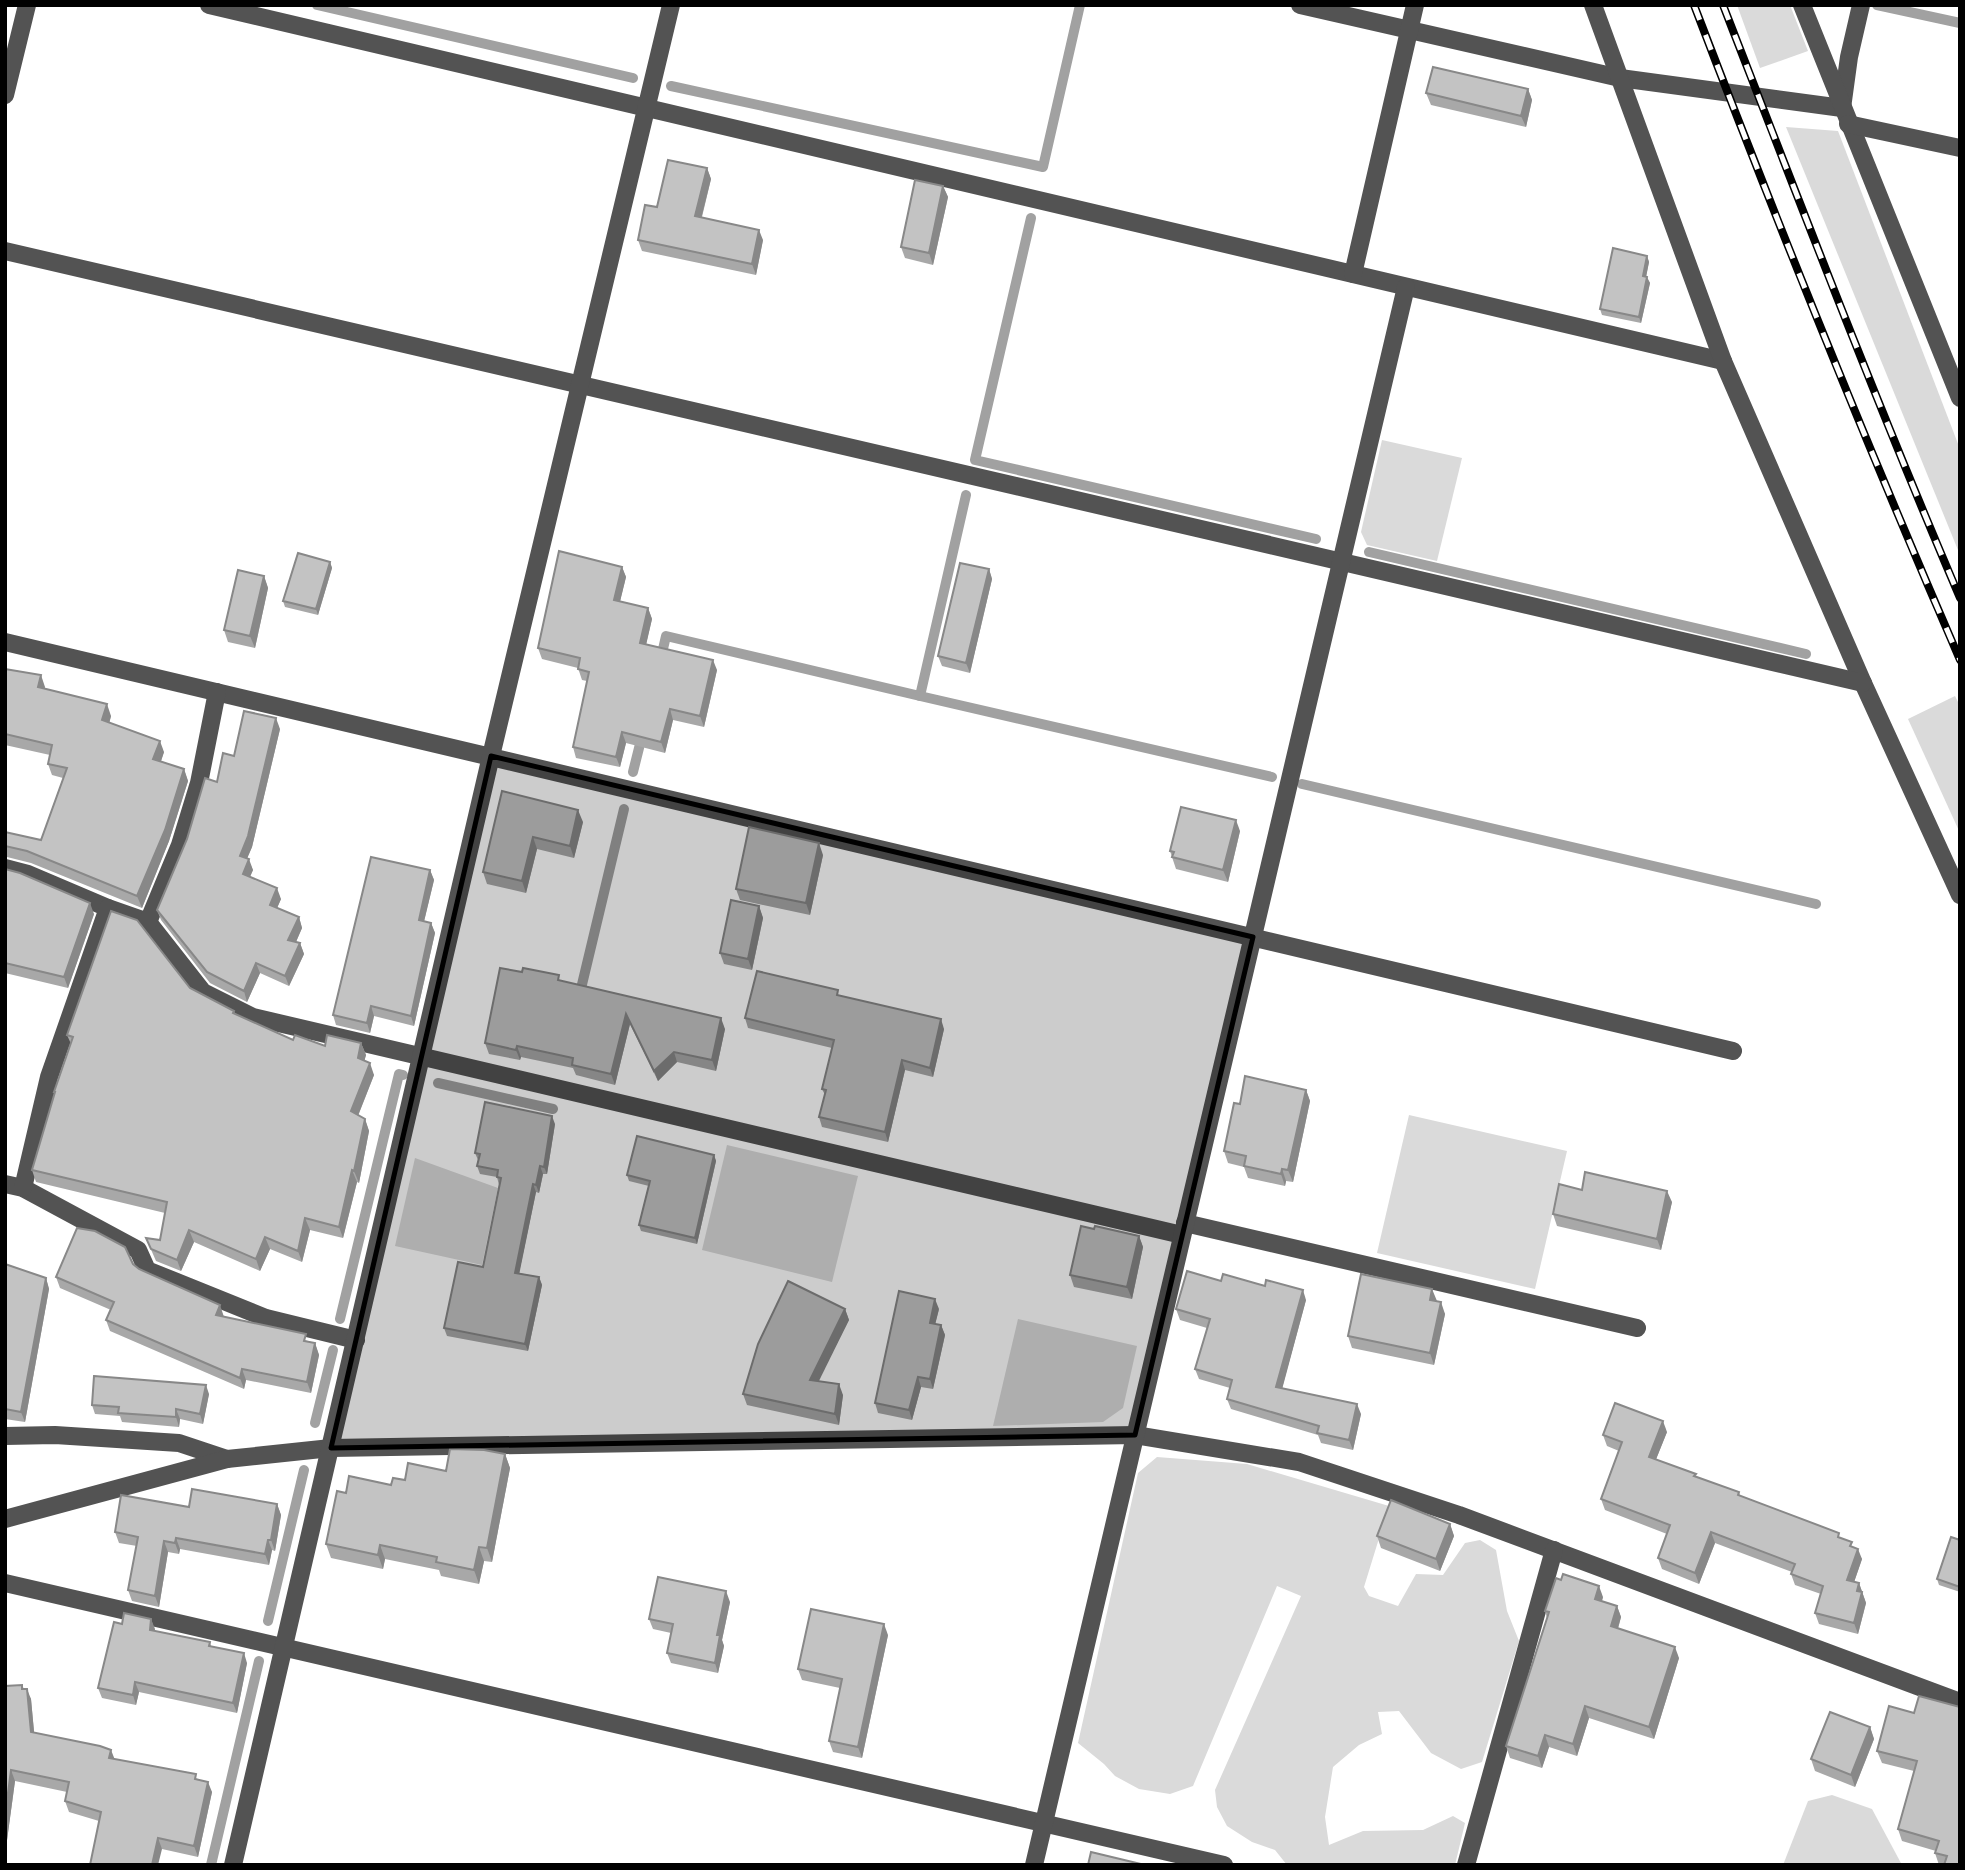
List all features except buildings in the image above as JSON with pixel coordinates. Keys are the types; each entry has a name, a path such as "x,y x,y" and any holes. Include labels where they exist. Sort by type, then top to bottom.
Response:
{"street":[{"path":"5,95 27,5"},
{"path":"209,5 1723,361"},
{"path":"233,1865 421,1057 671,5"},
{"path":"1300,5 1620,78 1845,116 1960,148"},
{"path":"1353,274 1415,5"},
{"path":"1593,5 1723,361 1863,683 1960,895"},
{"path":"1802,5 1960,398"},
{"path":"1845,116 1849,57 1861,5"},
{"path":"5,251 1863,683"},
{"path":"1034,1865 1406,287"},
{"path":"5,642 1733,1051"},
{"path":"148,922 180,845 217,692"},
{"path":"5,868 28,874 148,922 203,992 253,1017 1184,1229 1637,1328"},
{"path":"108,908 14,1186 138,1251 147,1270 266,1318 356,1339"},
{"path":"5,1436 55,1435 179,1443 227,1459"},
{"path":"5,1519 227,1459 331,1448 1135,1435 1299,1462 1459,1515 1960,1702"},
{"path":"1466,1865 1554,1550"},
{"path":"5,1583 1224,1865"}],"highlighted area":[{"path":"491,756 1253,937 1135,1435 331,1448"}],"shaded area":[{"path":"1737,5 1790,5 1808,51 1760,68"},
{"path":"1786,127 1838,131 1960,449 1960,555"},
{"path":"1382,440 1462,458 1437,561 1367,545 1361,532"},
{"path":"1955,696 1960,706 1960,833 1908,719"},
{"path":"1409,1115 1567,1151 1535,1289 1377,1253"},
{"path":"727,1145 858,1176 832,1282 702,1250"},
{"path":"415,1158 498,1188 482,1265 395,1246"},
{"path":"1018,1319 1137,1346 1123,1408 1103,1422 993,1426"},
{"path":"1157,1457 1247,1464 1389,1506 1364,1587 1369,1596 1398,1606 1416,1574 1443,1575 1465,1543 1480,1540 1496,1550 1507,1611 1519,1641 1482,1762 1461,1769 1431,1753 1399,1711 1378,1712 1382,1734 1359,1745 1333,1767 1325,1817 1329,1845 1363,1831 1423,1830 1453,1816 1465,1823 1455,1865 1287,1865 1275,1850 1252,1842 1227,1826 1217,1807 1215,1790 1301,1596 1277,1586 1193,1786 1170,1794 1139,1789 1115,1776 1078,1743 1138,1473"},
{"path":"1832,1795 1872,1809 1902,1865 1783,1865 1808,1801"}],"waterway":[{"path":"317,5 633,78"},
{"path":"671,86 1043,167 1080,5"},
{"path":"1877,5 1960,23"},
{"path":"1031,218 975,460 1316,539"},
{"path":"660,662 666,636 920,696 966,495"},
{"path":"1369,552 1806,654"},
{"path":"920,696 1272,777"},
{"path":"633,772 643,732"},
{"path":"1302,784 1816,904"},
{"path":"579,997 624,809"},
{"path":"340,1319 399,1074 403,1075"},
{"path":"438,1083 553,1109"},
{"path":"315,1423 333,1350"},
{"path":"268,1621 304,1470"},
{"path":"211,1865 259,1661"}],"railway":[{"path":"1694,5 1823,334 1960,660"},
{"path":"1723,5 1868,376 1960,598"}]}
